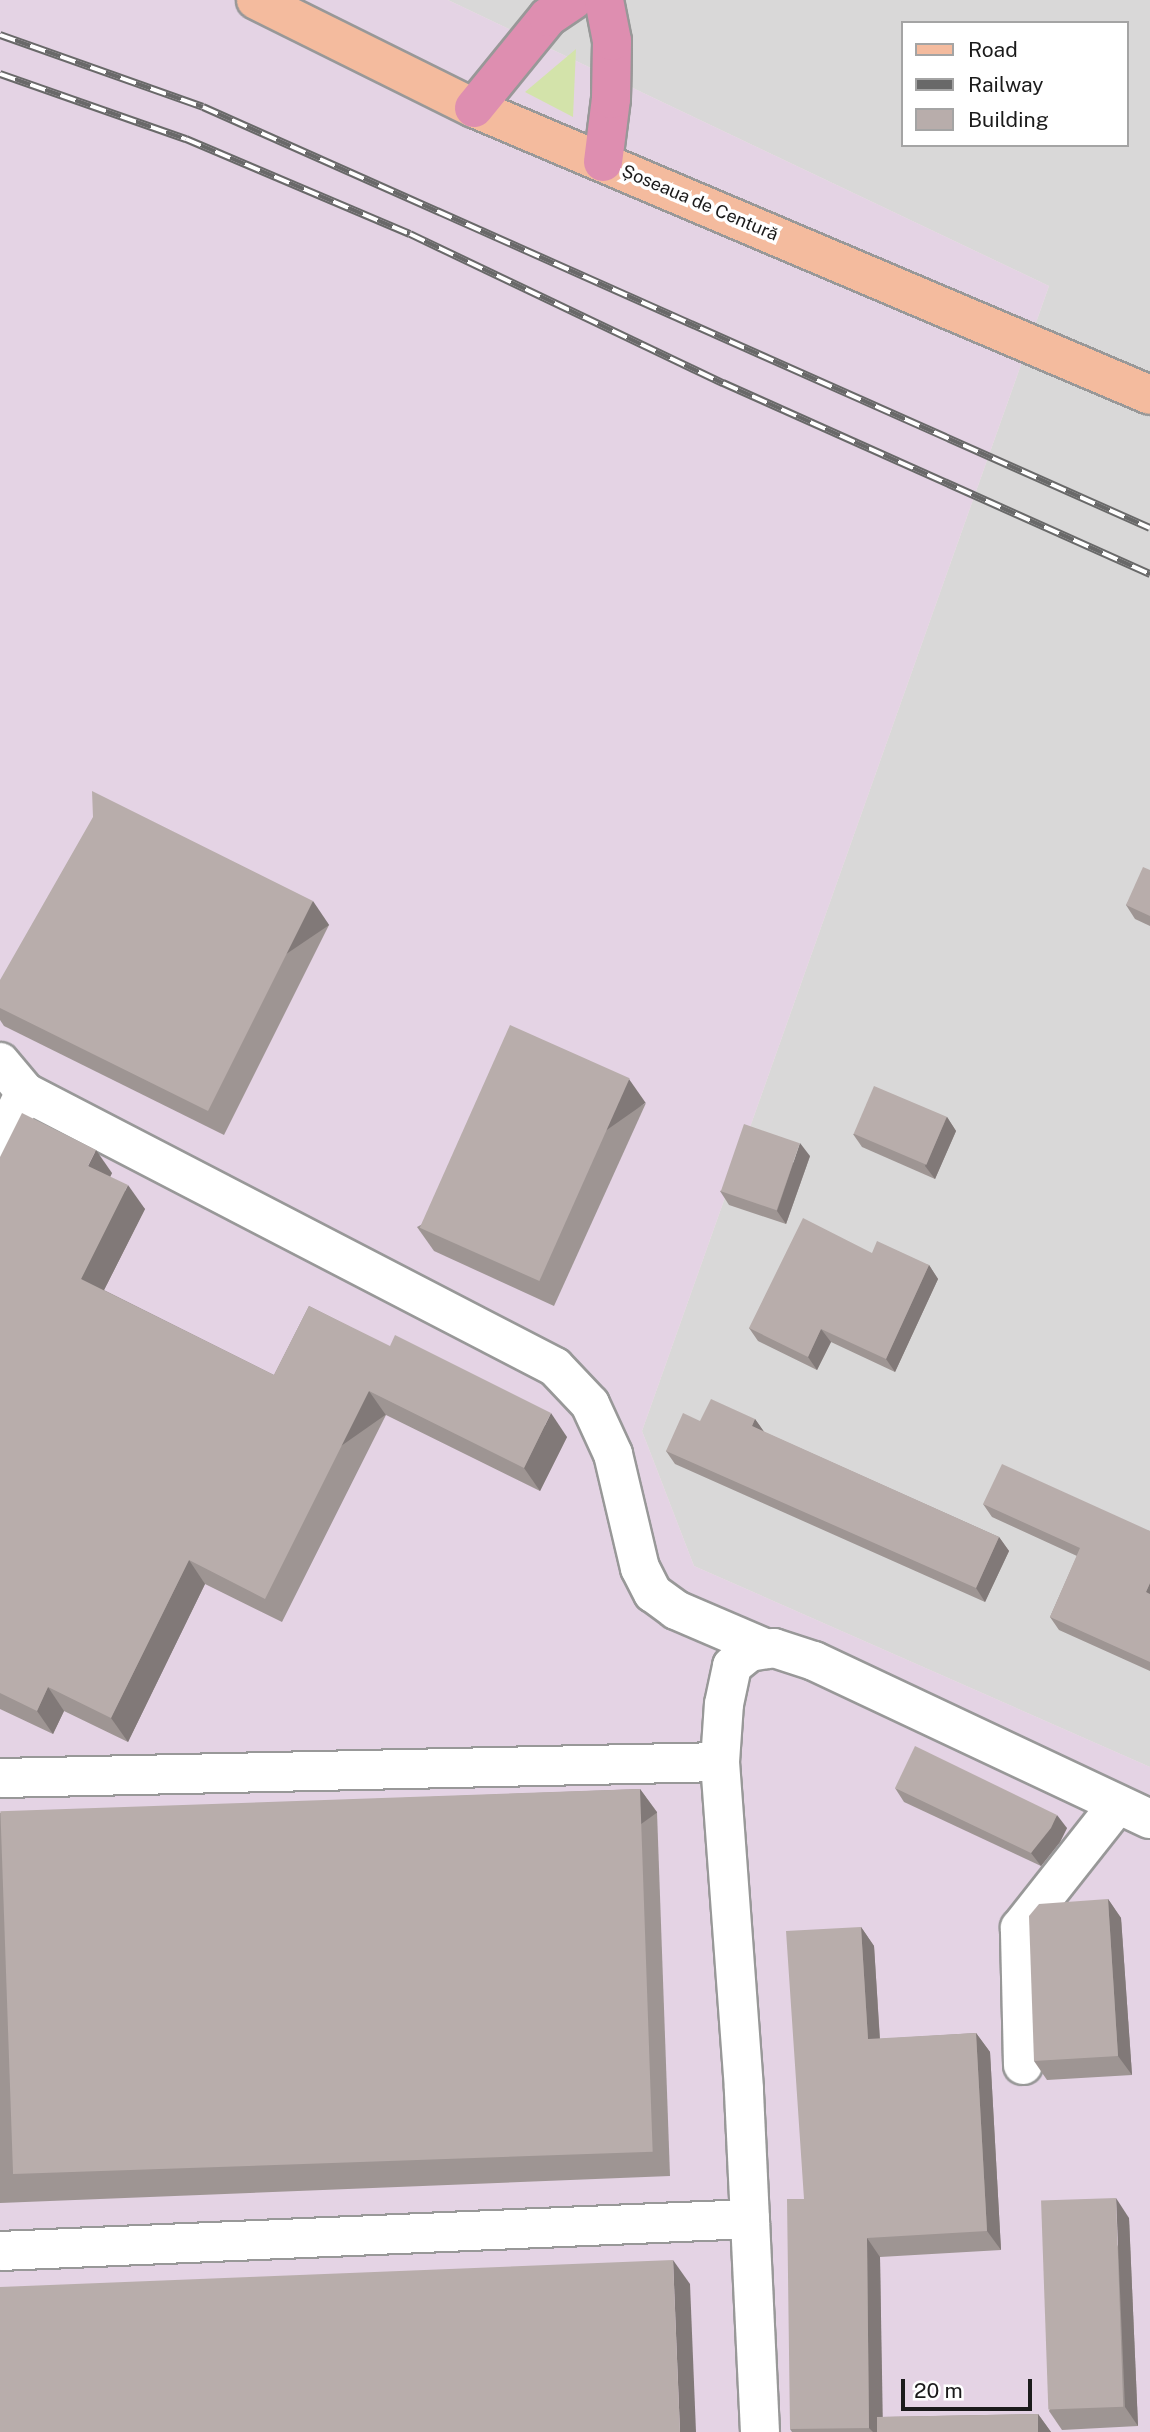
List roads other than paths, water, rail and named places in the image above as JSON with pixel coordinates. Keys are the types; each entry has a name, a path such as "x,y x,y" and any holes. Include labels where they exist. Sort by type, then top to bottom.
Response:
{"highway":[{"path":"474,108 548,17 573,0"},
{"path":"603,162 611,99 612,41 604,0"}],"main road":[{"name":"Șoseaua de Centură","path":"273,4 474,108 1150,395"}],"lane":[{"path":"0,1062 24,1092 555,1367 590,1404 613,1454 640,1568 653,1593 676,1611 767,1649 814,1661 1134,1812 1020,1928 1023,2066"},
{"path":"0,1143 24,1092"},
{"path":"760,2432 750,2219 720,1762 724,1704 732,1666 749,1652 767,1649"},
{"path":"0,1778 720,1762"},
{"path":"0,2251 750,2219"}],"railway":[{"path":"0,35 203,107 1150,528"},
{"path":"0,74 186,139 410,234 723,383 1150,574"}]}
